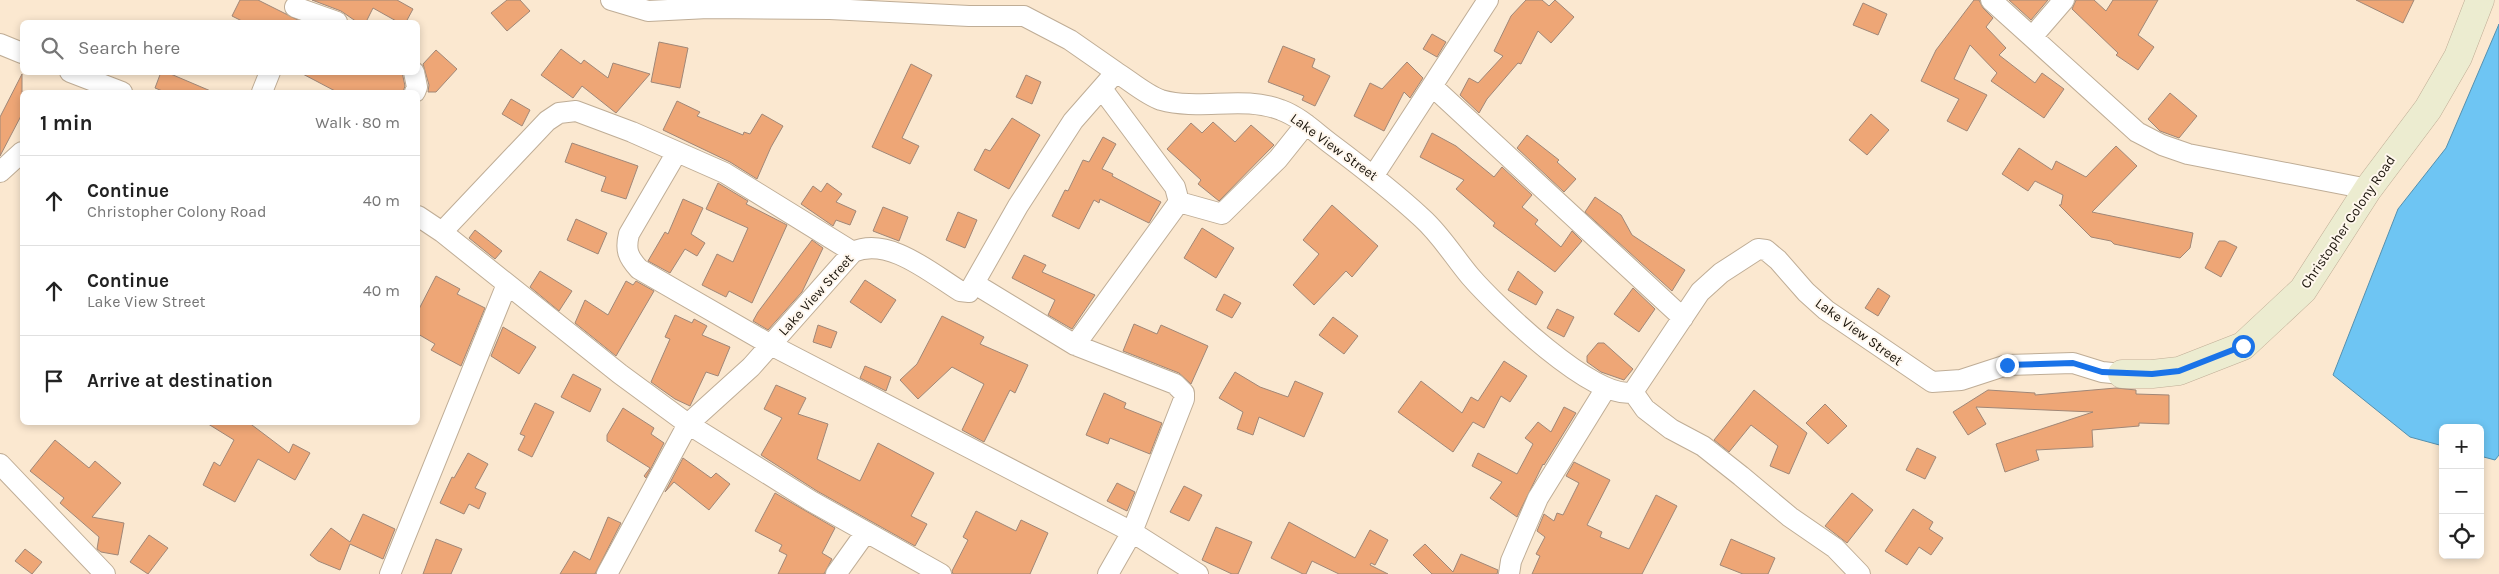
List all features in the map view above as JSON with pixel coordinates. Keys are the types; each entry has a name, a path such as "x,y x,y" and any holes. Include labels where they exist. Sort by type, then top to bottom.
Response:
{"street":[{"name":"Lake View Street","path":"611,0 648,11 679,5 708,8 830,8 970,16 1024,16 1070,40 1116,72 1160,99 1188,104 1254,105 1281,110 1306,124 1374,175 1434,228 1487,294 1544,346 1606,388 1626,394 1633,392 1700,292 1721,273 1758,248 1766,250 1778,260 1806,292 1826,310 1932,382 1961,380 1986,374 2007,365 2073,363 2102,372 2122,374"},
{"path":"1374,175 1488,0"},
{"path":"1991,0 2137,132 2162,145 2188,154 2368,189"},
{"path":"2032,37 2064,0"},
{"name":"Christopher Colony Road","path":"2122,374 2179,371 2243,346 2303,290 2368,189 2428,109 2458,57 2480,0"},
{"path":"294,10 330,20"},
{"path":"0,44 20,52"},
{"path":"1108,574 1132,532 1184,399 1184,393 1176,384 1075,345 975,284 1018,206 1073,121 1116,72"},
{"path":"76,75 106,90"},
{"path":"263,90 269,75"},
{"path":"415,75 418,87 416,90"},
{"path":"1432,86 1683,318"},
{"path":"1102,89 1175,187 1179,202"},
{"path":"442,232 547,121 559,113 582,112 725,173 853,252"},
{"path":"1179,202 1222,214 1278,159 1306,124"},
{"path":"677,152 629,234 626,247 630,258 639,269 771,345 1132,532 1198,574"},
{"path":"0,172 20,154"},
{"path":"1075,345 1179,202"},
{"path":"420,217 442,232 620,374 688,424 811,502 866,532 932,572"},
{"name":"Lake View Street","path":"607,574 688,424 771,345 810,298 853,252 869,247 888,251 908,260 965,293 969,292 975,284"},
{"path":"390,574 507,284"},
{"path":"1509,574 1511,561 1538,498 1606,388"},
{"path":"1633,392 1645,409 1671,429 1703,446 1790,517 1835,548 1860,574"},
{"path":"0,464 105,574"},
{"path":"836,574 866,532"}],"water":[{"path":"2499,24 2499,455 2495,460 2484,457 2484,424 2439,424 2439,445 2410,437 2333,375 2398,209 2446,148"}],"building":[{"path":"240,0 258,0 298,20 240,20 232,16"},
{"path":"312,0 397,0 413,9 407,20 394,20 373,8 367,20 354,20 341,11"},
{"path":"507,0 520,0 530,11 507,31 491,13"},
{"path":"1526,0 1542,0 1549,6 1555,0 1574,17 1551,43 1538,31 1521,64 1518,63 1487,99 1479,113 1460,95 1469,78 1478,83 1503,56 1494,51 1511,16"},
{"path":"1974,0 1979,0 1983,8 1993,18 1986,27 2006,48 1999,55 2035,83 2042,73 2064,89 2044,118 1991,81 1997,73 1970,45 1954,79 1987,95 1967,131 1947,121 1959,99 1921,81 1936,50"},
{"path":"2009,0 2048,0 2031,20"},
{"path":"2076,0 2094,0 2106,11 2113,0 2158,0 2138,35 2154,47 2138,70 2116,55 2118,53 2072,9"},
{"path":"2356,0 2414,0 2403,23"},
{"path":"1863,3 1887,14 1878,35 1853,25"},
{"path":"1432,34 1446,42 1437,57 1423,49"},
{"path":"659,42 688,48 680,88 651,82"},
{"path":"1283,46 1315,59 1312,67 1330,76 1315,106 1302,100 1304,96 1268,82"},
{"path":"561,49 581,64 584,60 608,78 613,63 650,74 616,113 582,86 573,98 541,75"},
{"path":"436,50 457,69 436,92 428,92 429,85 423,64"},
{"path":"1407,62 1423,78 1410,98 1404,92 1384,131 1354,116 1370,83 1382,89"},
{"path":"911,64 932,75 902,138 919,146 910,164 872,147"},
{"path":"22,75 20,118 0,156 0,117"},
{"path":"160,75 173,75 208,90 160,90 155,88"},
{"path":"305,75 403,75 405,86 404,90 333,90"},
{"path":"1026,75 1041,82 1032,104 1016,97"},
{"path":"2170,93 2197,116 2179,138 2160,131 2148,119"},
{"path":"511,99 530,110 522,126 502,114"},
{"path":"677,101 700,112 697,116 743,135 744,132 750,134 762,114 783,126 771,147 757,179 730,162 663,130"},
{"path":"1871,114 1889,130 1867,155 1849,140"},
{"path":"1012,118 1040,135 1009,189 974,170 985,149 990,151"},
{"path":"1213,122 1235,142 1251,125 1274,145 1219,201 1198,184 1201,180 1167,149 1191,123 1202,133"},
{"path":"1432,133 1456,146 1494,177 1502,167 1532,195 1522,207 1538,220 1535,224 1561,247 1572,231 1582,241 1555,272 1493,226 1495,223 1456,189 1464,180 1420,157"},
{"path":"1527,135 1559,160 1557,162 1576,179 1564,192 1517,148"},
{"path":"1103,137 1116,144 1102,169 1161,202 1149,223 1100,199 1099,203 1094,200 1079,229 1052,216 1065,190 1068,191 1083,160 1089,162"},
{"path":"572,143 638,166 626,199 601,191 606,177 565,162"},
{"path":"2116,146 2137,166 2092,212 2193,233 2190,248 2180,258 2114,244 2111,241 2091,237 2059,205 2061,205 2063,195 2035,181 2028,191 2002,174 2019,148 2052,170 2056,161 2086,177"},
{"path":"718,183 748,201 746,204 787,225 752,303 729,291 726,297 702,285 717,254 733,262 748,228 706,209"},
{"path":"827,183 842,194 836,202 856,211 850,225 836,220 833,226 801,204 813,186 821,192"},
{"path":"1595,197 1621,215 1632,235 1685,270 1672,291 1585,212"},
{"path":"683,199 703,208 691,234 705,243 697,256 685,249 670,273 648,261 665,232 668,234"},
{"path":"1332,205 1378,246 1352,277 1346,271 1314,305 1293,285 1319,254 1303,240"},
{"path":"883,207 908,217 899,241 873,231"},
{"path":"958,212 977,220 965,248 946,240"},
{"path":"576,219 607,233 598,254 567,240"},
{"path":"1202,228 1234,248 1216,278 1184,258"},
{"path":"475,230 502,251 495,259 469,238"},
{"path":"812,240 823,248 802,292 768,330 753,321 758,312"},
{"path":"2219,241 2225,241 2237,247 2221,277 2205,268"},
{"path":"1024,255 1046,265 1042,272 1095,295 1072,329 1048,315 1055,300 1012,278"},
{"path":"540,271 572,291 559,311 530,287"},
{"path":"1518,271 1543,292 1536,305 1508,290"},
{"path":"436,276 460,289 457,294 485,308 461,366 431,350 435,344 420,335 420,307"},
{"path":"865,280 896,300 881,323 850,302"},
{"path":"626,281 633,285 636,281 654,291 616,356 575,323 585,300 608,315"},
{"path":"1633,288 1655,309 1639,332 1614,314"},
{"path":"1878,288 1890,296 1878,316 1865,308"},
{"path":"1224,294 1241,303 1232,318 1216,310"},
{"path":"1557,309 1574,317 1564,337 1547,328"},
{"path":"675,315 692,323 694,319 707,326 702,335 730,347 718,376 706,372 690,406 675,399 651,382 670,339 665,337"},
{"path":"942,316 984,337 980,344 1028,365 1015,393 1010,390 984,442 962,430 984,384 952,367 918,399 900,380 917,364"},
{"path":"1333,317 1358,336 1344,354 1319,335"},
{"path":"1134,324 1157,334 1161,325 1208,346 1191,384 1179,373 1123,351"},
{"path":"818,325 837,332 831,348 813,342"},
{"path":"503,327 536,347 519,374 491,356"},
{"path":"1598,343 1604,343 1633,369 1624,380 1601,372 1587,362 1587,356"},
{"path":"1504,361 1527,376 1510,402 1501,396 1484,428 1473,422 1453,452 1398,412 1421,381 1462,413 1471,397 1478,401"},
{"path":"865,366 891,377 886,391 860,378"},
{"path":"1235,372 1260,387 1288,397 1295,381 1323,393 1304,437 1259,417 1253,435 1237,429 1243,412 1219,398"},
{"path":"573,374 601,389 590,412 561,397"},
{"path":"776,385 806,398 798,414 828,424 817,459 860,481 878,443 934,473 911,516 927,524 915,546 817,491 761,455 782,418 764,409"},
{"path":"2116,388 2136,390 2136,394 2169,395 2169,424 2139,423 2139,426 2092,430 2093,447 2036,450 2039,460 2005,472 1996,444 2093,412 1976,407 1986,424 1968,435 1953,412 1988,390 2035,393 2035,395"},
{"path":"1754,390 1807,433 1789,474 1770,466 1778,446 1751,425 1729,452 1714,440"},
{"path":"1104,393 1126,403 1124,408 1162,423 1150,454 1110,438 1108,444 1086,435"},
{"path":"535,403 554,412 532,457 518,450 525,436 520,434"},
{"path":"1825,404 1847,426 1828,444 1806,423"},
{"path":"1564,407 1576,413 1543,464 1517,517 1490,498 1502,482 1472,466 1478,453 1517,474 1533,444 1525,438 1538,422 1551,432"},
{"path":"623,408 654,428 651,434 664,443 646,478 644,476 650,468 607,441 607,435"},
{"path":"210,425 252,425 289,453 293,444 310,453 295,480 258,459 235,502 203,485 214,462 220,466 234,440"},
{"path":"55,440 89,468 95,461 121,483 92,517 124,523 118,555 101,552 97,549 99,537 60,503 64,498 30,471"},
{"path":"1917,448 1936,457 1925,479 1906,470"},
{"path":"468,453 488,464 475,488 486,493 479,509 469,504 464,514 440,503 452,477 454,478"},
{"path":"683,458 711,478 716,473 730,484 709,510 674,482 665,492"},
{"path":"1574,462 1610,480 1587,525 1602,532 1600,537 1629,549 1656,495 1677,506 1642,574 1532,574 1540,556 1536,554 1545,537 1537,531 1544,514 1554,521 1557,513 1563,515 1579,483 1566,476"},
{"path":"1117,483 1135,492 1127,511 1107,501"},
{"path":"1184,486 1202,495 1189,521 1170,512"},
{"path":"775,493 835,528 822,553 832,559 824,574 778,574 787,555 779,551 782,545 755,531"},
{"path":"1852,493 1873,510 1847,543 1825,526"},
{"path":"1913,509 1933,522 1929,529 1943,538 1931,555 1919,547 1907,565 1885,551"},
{"path":"976,511 1016,531 1021,520 1048,533 1030,574 953,574 952,571 968,540 963,537"},
{"path":"363,514 395,529 383,559 350,544 340,570 318,561 310,555 331,528 350,542"},
{"path":"608,517 621,523 595,574 560,574 574,551 590,560"},
{"path":"1289,522 1355,558 1370,530 1388,540 1375,565 1371,563 1370,565 1388,574 1339,574 1312,561 1306,574 1303,574 1271,558"},
{"path":"1216,527 1252,542 1238,574 1232,574 1202,560"},
{"path":"149,535 168,548 148,574 130,562"},
{"path":"436,539 462,549 451,574 423,574"},
{"path":"1731,539 1775,558 1768,574 1743,574 1720,565"},
{"path":"1425,544 1453,572 1461,554 1498,570 1497,574 1432,574 1413,555"},
{"path":"25,549 42,562 32,574 15,561"}],"route":[{"path":"2007,365 2073,363 2102,372 2152,374 2179,371 2213,360 2243,346"}]}
